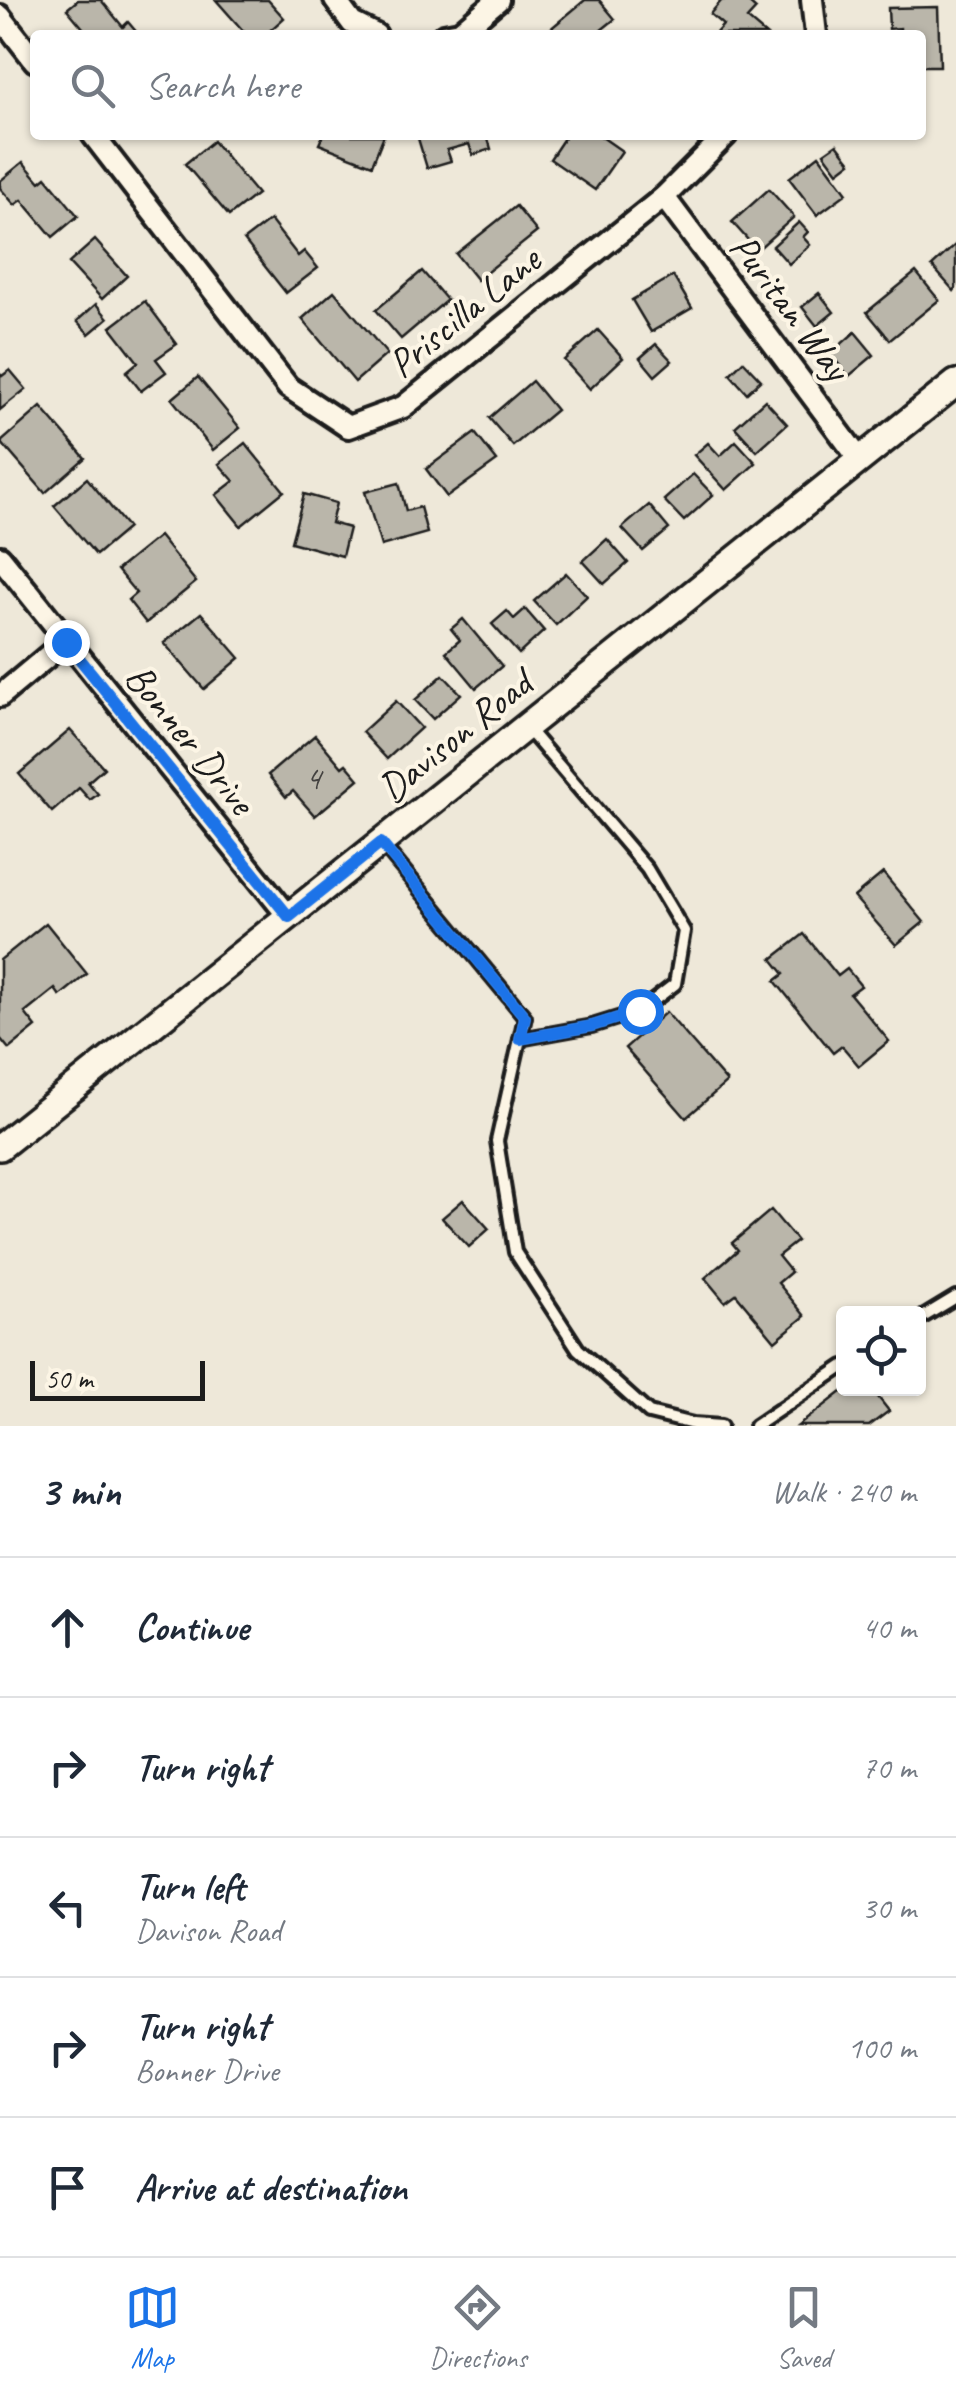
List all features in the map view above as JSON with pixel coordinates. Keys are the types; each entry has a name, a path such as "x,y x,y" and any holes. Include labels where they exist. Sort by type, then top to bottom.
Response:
{"street":[{"path":"335,0 352,23 366,30"},
{"path":"462,30 498,0"},
{"path":"812,0 815,30"},
{"path":"0,16 30,55"},
{"name":"Priscilla Lane","path":"96,140 288,386 348,428 403,407 664,196 721,140"},
{"name":"Puritan Way","path":"664,196 860,460"},
{"name":"Davison Road","path":"0,1148 860,460 953,391"},
{"name":"Bonner Drive","path":"0,557 289,917"},
{"path":"0,696 66,642"}],"lane":[{"path":"520,1039 592,1026 640,1011 676,984 684,931 648,868 526,727"},
{"path":"381,843 525,1017 497,1142 514,1252 578,1348 649,1413 692,1424 722,1426"},
{"path":"926,1315 956,1297"},
{"path":"755,1426 836,1371"}],"building":[{"path":"78,0 101,0 123,27 128,22 135,30 85,30 67,9"},
{"path":"216,0 268,0 284,18 271,30 243,30"},
{"path":"585,0 599,0 615,19 601,30 549,30"},
{"path":"722,0 746,0 756,9 747,19 760,30 718,30 723,25 710,14"},
{"path":"938,7 940,66 926,66 926,30 889,29 888,8"},
{"path":"321,140 382,140 372,165 319,144"},
{"path":"419,140 488,140 491,149 473,155 469,144 447,150 451,161 427,168"},
{"path":"563,140 606,140 622,151 595,190 550,159"},
{"path":"213,141 257,194 229,216 185,164"},
{"path":"837,144 851,162 838,172 824,153"},
{"path":"819,155 847,193 817,215 789,178"},
{"path":"23,162 40,182 46,177 78,216 53,237 22,200 15,205 0,188 0,181"},
{"path":"769,189 794,217 757,250 732,222"},
{"path":"516,206 537,232 477,280 456,254"},
{"path":"270,220 298,256 304,251 318,268 286,293 244,240"},
{"path":"799,222 808,232 803,237 810,245 789,264 773,246"},
{"path":"95,240 127,276 102,299 69,263"},
{"path":"956,244 956,288 954,291 932,266"},
{"path":"422,271 447,300 401,339 376,310"},
{"path":"916,272 939,300 890,340 867,312"},
{"path":"673,276 692,308 651,332 632,300"},
{"path":"334,291 387,354 355,382 302,319"},
{"path":"819,293 834,312 817,326 802,307"},
{"path":"145,301 177,344 156,359 166,372 141,391 126,372 138,362 111,327"},
{"path":"96,304 108,318 89,334 77,321"},
{"path":"598,330 623,358 590,389 564,360"},
{"path":"855,332 874,355 849,376 830,354"},
{"path":"656,344 672,361 655,376 640,358"},
{"path":"743,361 761,380 747,393 730,374"},
{"path":"10,370 26,389 0,410 0,374"},
{"path":"198,377 240,428 213,450 172,399"},
{"path":"532,381 556,410 513,446 489,418"},
{"path":"765,400 787,424 757,451 735,427"},
{"path":"41,407 85,458 45,493 1,442"},
{"path":"475,433 497,461 447,497 426,469"},
{"path":"736,441 756,463 726,490 694,455 708,443 720,456"},
{"path":"245,443 284,491 241,526 216,495 234,481 219,464"},
{"path":"693,474 713,495 684,521 664,500"},
{"path":"87,478 128,528 96,555 54,506"},
{"path":"399,483 406,511 420,507 427,533 381,546 365,492"},
{"path":"304,494 336,503 331,523 349,528 342,556 291,542"},
{"path":"649,505 669,529 643,551 622,528"},
{"path":"159,536 196,582 146,623 128,600 136,593 117,570"},
{"path":"607,539 628,563 604,584 583,561"},
{"path":"566,573 587,596 556,625 534,601"},
{"path":"525,609 544,631 519,654 492,624 507,611 514,619"},
{"path":"201,613 240,658 204,689 164,643"},
{"path":"463,619 502,666 476,688 446,652 460,640 451,629"},
{"path":"443,675 461,694 433,719 415,700"},
{"path":"396,701 421,728 387,759 362,732"},
{"path":"70,730 104,768 88,782 98,794 90,800 79,788 52,812 19,774"},
{"path":"315,735 342,767 346,764 359,779 315,816 293,791 286,797 268,775"},
{"path":"883,873 924,922 896,945 854,897"},
{"path":"46,923 87,974 60,996 55,989 25,1013 36,1027 9,1049 0,1038 0,960"},
{"path":"804,934 838,976 847,969 861,986 850,994 889,1041 859,1066 842,1046 833,1053 775,981 784,974 772,959"},
{"path":"666,1012 727,1082 686,1118 625,1048"},
{"path":"463,1200 489,1229 469,1247 442,1218"},
{"path":"771,1210 797,1241 778,1256 791,1272 778,1283 805,1316 775,1341 736,1294 725,1302 705,1278 738,1250 732,1243"},
{"path":"837,1396 877,1396 889,1411 869,1426 798,1426"}],"route":[{"path":"66,642 289,917 381,843 525,1017 520,1039 592,1026 640,1011"}]}
